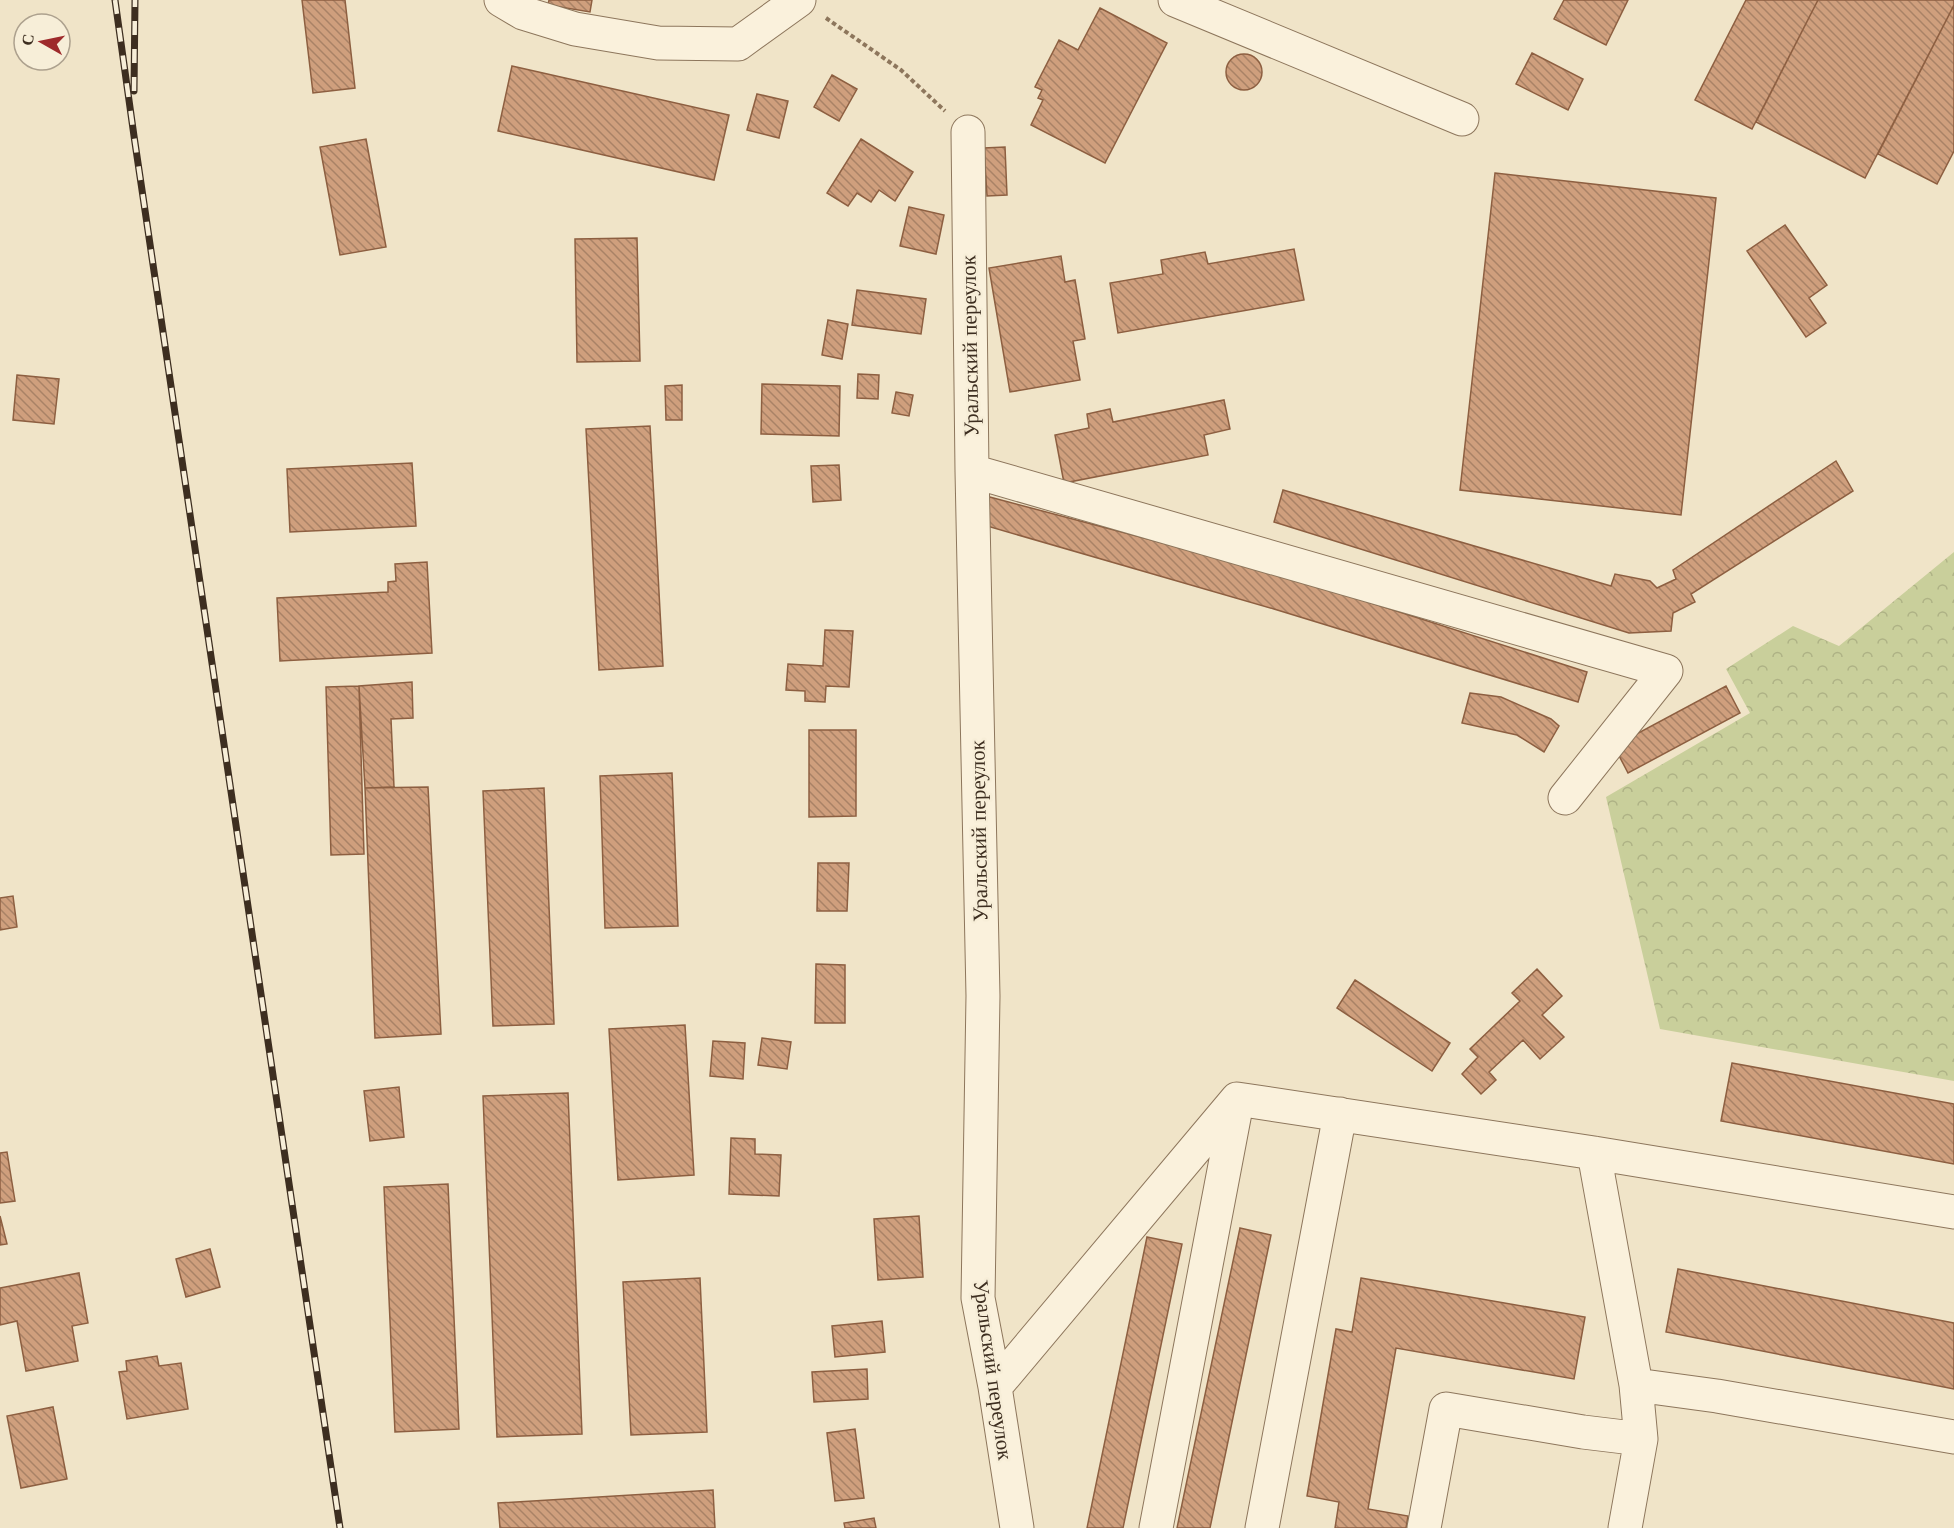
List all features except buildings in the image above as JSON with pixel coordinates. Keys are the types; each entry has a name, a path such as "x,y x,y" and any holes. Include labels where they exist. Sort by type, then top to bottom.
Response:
{"street":[{"path":"501,0 523,13 575,29 658,44 738,44 809,6"},
{"path":"1175,0 1462,119"},
{"name":"Уральский переулок","path":"968,132 972,471 983,996 978,1298 995,1387 1017,1528"},
{"path":"972,471 1666,671 1565,798"},
{"path":"995,1387 1237,1099"},
{"path":"1237,1099 1594,1153 1954,1212"},
{"path":"1156,1528 1237,1099"},
{"path":"1262,1528 1340,1114"},
{"path":"1594,1153 1636,1385 1641,1439 1625,1528"},
{"path":"1636,1385 1717,1396 1954,1437"},
{"path":"1424,1528 1446,1409 1583,1432 1641,1439"}],"path":[{"path":"809,6 901,70 968,132"}],"green space":[{"path":"1954,552 1954,1081 1660,1029 1606,797 1750,713 1726,669 1793,626 1839,646"}],"railway":[{"path":"115,0 340,1528"},
{"path":"134,91 135,0"}]}
